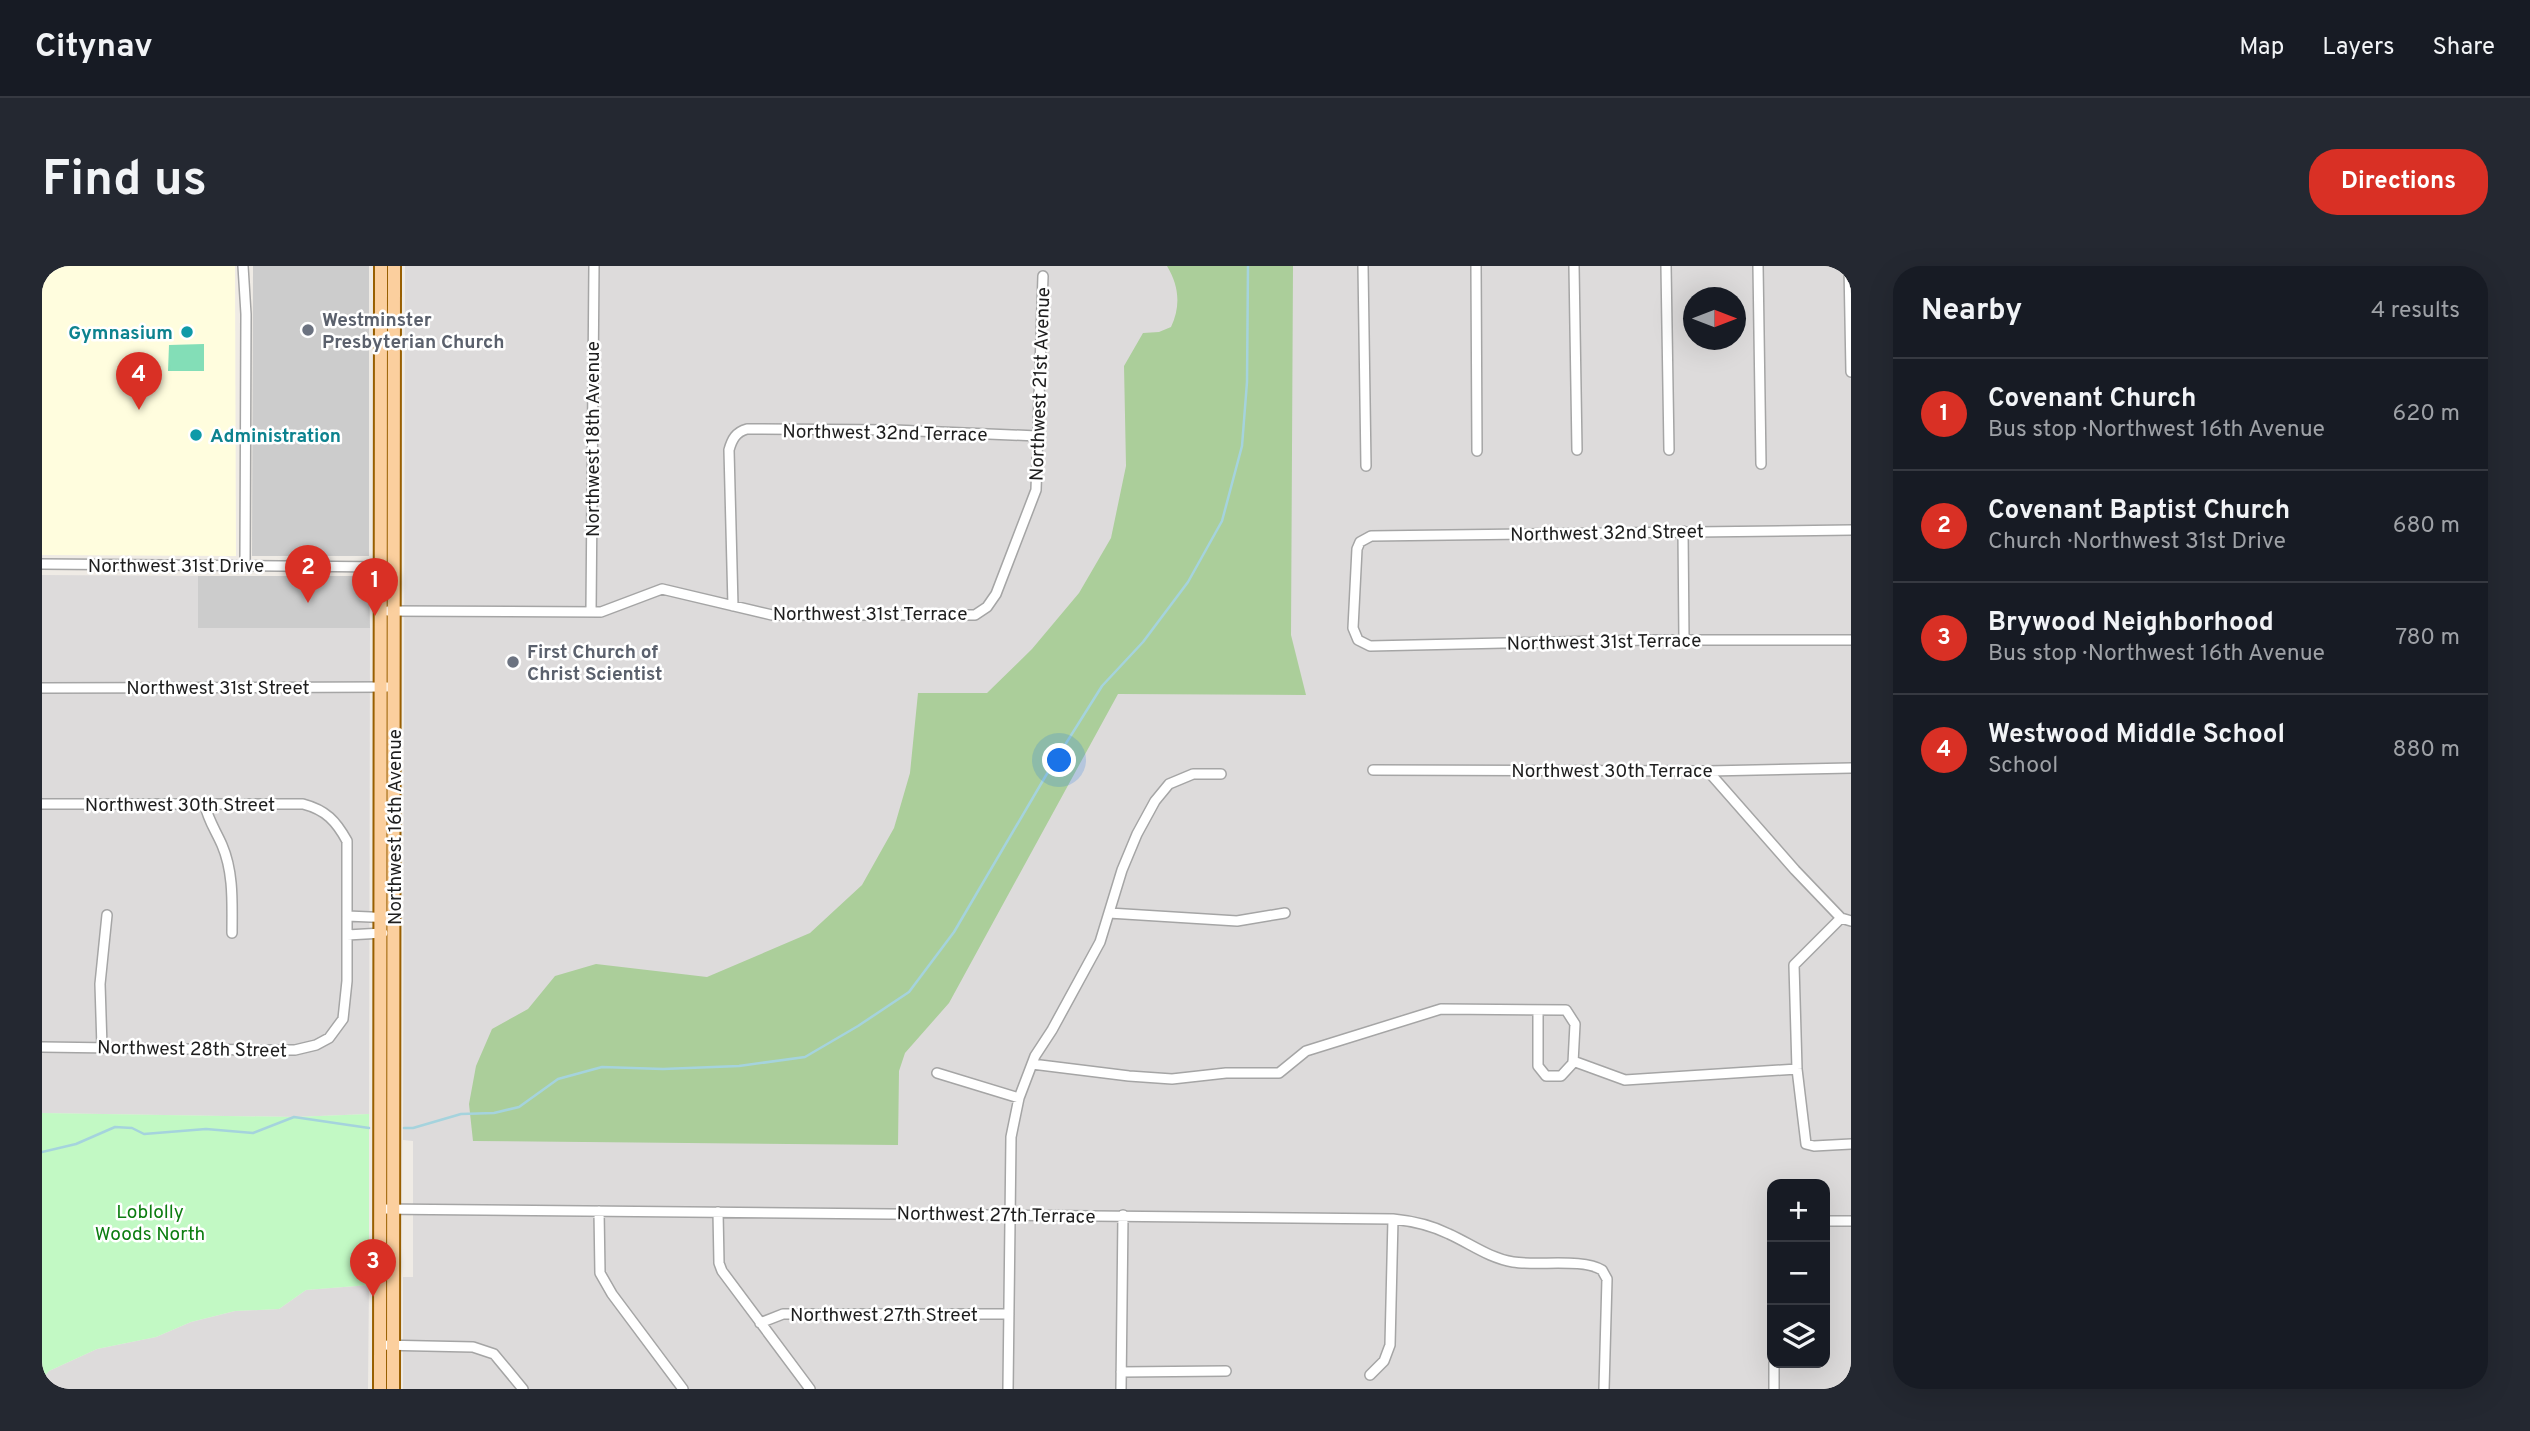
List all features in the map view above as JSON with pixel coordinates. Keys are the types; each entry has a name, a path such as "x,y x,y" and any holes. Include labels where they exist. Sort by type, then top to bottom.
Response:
{"main road":[{"name":"Northwest 16th Avenue","path":"380,1389 386,1345 387,1067 394,924 394,567 381,266"},
{"name":"Northwest 16th Avenue","path":"387,1067 380,933 380,566 394,266"},
{"name":"Northwest 16th Avenue","path":"386,1345 393,1389"}],"street":[{"path":"243,266 246,314 245,565"},
{"name":"Northwest 18th Avenue","path":"591,612 594,266"},
{"path":"1363,266 1366,466"},
{"path":"1476,266 1477,451"},
{"path":"1574,266 1577,450"},
{"path":"1666,266 1669,450"},
{"path":"1758,266 1761,464"},
{"path":"1849,266 1851,372"},
{"name":"Northwest 21st Avenue","path":"987,607 996,594 1036,490 1042,276"},
{"name":"Northwest 32nd Terrace","path":"733,606 729,450 734,436 747,429 894,430 1037,436"},
{"name":"Northwest 32nd Street","path":"1358,640 1353,628 1357,548 1364,538 1371,536 1851,530"},
{"path":"1683,531 1684,640"},
{"name":"Northwest 31st Drive","path":"42,564 394,567"},
{"name":"Northwest 31st Terrace","path":"380,611 601,612 662,589 772,615 975,615 987,607"},
{"name":"Northwest 31st Terrace","path":"1358,640 1370,646 1851,640"},
{"name":"Northwest 31st Street","path":"42,688 394,687"},
{"name":"Northwest 30th Terrace","path":"1373,770 1708,771 1851,768"},
{"path":"1708,771 1795,870 1846,920 1794,965 1797,1069 1806,1144 1851,1144"},
{"path":"1009,1389 1011,1137 1018,1098 1032,1064 1100,942 1122,870 1137,834 1162,792 1169,783 1193,774 1221,774"},
{"name":"Northwest 30th Street","path":"42,804 303,804 318,808 337,821 347,841 347,916"},
{"path":"205,805 208,819 222,846 230,870 232,933"},
{"path":"1109,913 1237,921 1285,913"},
{"path":"102,1047 100,984 107,915"},
{"path":"347,916 380,918 394,924 380,933 347,934 347,916"},
{"name":"Northwest 28th Street","path":"42,1047 295,1050 316,1045 337,1030 344,1019 347,934"},
{"path":"1032,1064 1172,1079 1226,1073 1279,1073 1306,1051 1441,1009 1566,1010 1575,1024 1573,1061 1561,1076 1546,1076 1538,1066 1538,1010"},
{"path":"1573,1061 1625,1080 1797,1069"},
{"path":"937,1073 1018,1098"},
{"name":"Northwest 27th Terrace","path":"386,1209 1123,1215 1393,1219 1419,1222 1451,1234 1501,1259 1542,1264 1588,1264 1602,1270 1607,1279 1604,1389"},
{"path":"599,1211 600,1273 612,1294 683,1389"},
{"path":"718,1212 719,1263 722,1272 810,1389"},
{"path":"1121,1389 1123,1215"},
{"path":"1370,1375 1384,1361 1390,1345 1393,1219"},
{"path":"1830,1221 1851,1221"},
{"name":"Northwest 27th Street","path":"760,1323 783,1314 1009,1314"},
{"path":"386,1345 473,1347 494,1354 523,1389"},
{"path":"1774,1368 1774,1389"},
{"path":"1121,1372 1226,1371"}],"shaded area":[{"path":"42,266 235,266 236,556 42,555"},
{"path":"253,266 369,266 369,556 252,556"},
{"path":"405,266 1851,266 1851,1389 403,1389 403,1277 413,1277 413,1141 403,1140"},
{"path":"42,575 198,576 198,628 370,628 369,1114 294,1117 42,1113"},
{"path":"198,576 369,576 370,628 198,628"},
{"path":"369,1285 368,1389 42,1389 42,1379 49,1371 97,1349 156,1337 191,1322 235,1311 279,1309 306,1290"}],"green space":[{"path":"1167,266 1293,266 1291,635 1306,695 1118,694 949,1003 905,1053 899,1071 898,1145 473,1141 469,1104 476,1066 492,1029 528,1009 555,976 596,964 707,977 810,933 862,885 894,828 910,773 918,693 987,693 1032,649 1079,593 1111,538 1126,466 1124,366 1143,333 1159,332 1171,327 1177,296"},
{"path":"204,344 204,371 168,371 169,345"},
{"name":"Loblolly Woods North","path":"42,1113 294,1117 369,1114 369,1285 306,1290 279,1309 235,1311 191,1322 156,1337 97,1349 49,1371 42,1379"}],"waterway":[{"path":"404,1128 413,1128 461,1114 494,1113 519,1107 558,1079 602,1067 663,1069 739,1066 805,1057 909,992 954,932 1102,686 1143,642 1188,582 1222,521 1242,446 1247,382 1248,266"},
{"path":"42,1152 76,1144 115,1127 132,1128 144,1134 206,1129 253,1133 294,1117 369,1128"}],"place":[{"name":"Westminster Presbyterian Church","path":"308,330"},
{"name":"Gymnasium","path":"187,332"},
{"name":"Westwood Middle School","path":"139,410"},
{"name":"Administration","path":"196,435"},
{"name":"Covenant Baptist Church","path":"308,603"},
{"name":"Covenant Church","path":"375,616"},
{"name":"First Church of Christ Scientist","path":"513,662"},
{"name":"Brywood Neighborhood","path":"373,1297"}]}
